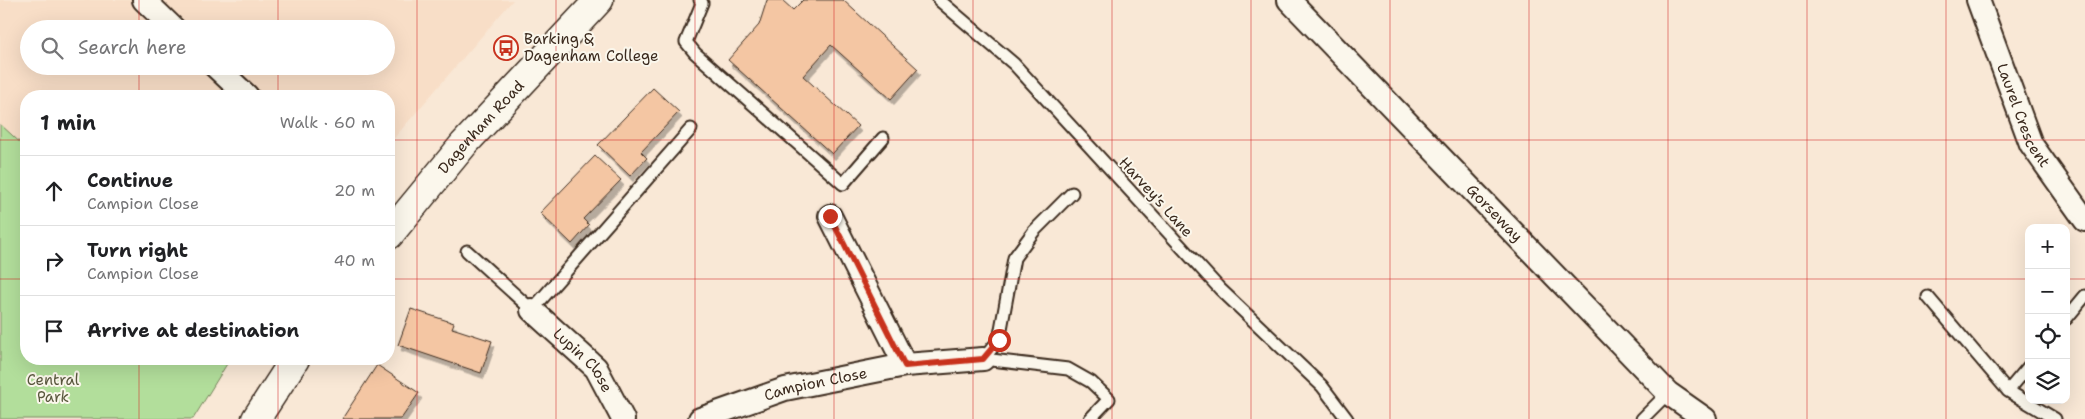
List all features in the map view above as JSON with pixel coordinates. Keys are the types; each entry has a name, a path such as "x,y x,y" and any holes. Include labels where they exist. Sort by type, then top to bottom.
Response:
{"street":[{"path":"144,0 165,20"},
{"name":"Dagenham Road","path":"395,225 464,144 599,0"},
{"name":"Gorseway","path":"1289,0 1668,393 1705,419"},
{"name":"Laurel Crescent","path":"1978,0 2031,144 2085,220"},
{"path":"225,75 241,90"},
{"path":"830,216 905,366"},
{"name":"Lupin Close","path":"532,310 596,368 623,419"},
{"name":"Campion Close","path":"700,419 785,389 905,366 983,359"},
{"path":"256,419 291,365"}],"lane":[{"path":"700,0 702,3 698,16 686,42 695,53 843,184 883,138"},
{"name":"Harvey's Lane","path":"939,0 1014,64 1220,289 1322,386 1347,419"},
{"path":"467,251 532,310 691,129"},
{"path":"983,359 999,340 1014,258 1034,231 1072,193"},
{"path":"2070,314 2085,296"},
{"path":"1928,297 2008,392 2055,419"},
{"path":"983,359 1068,369 1090,382 1109,399 1090,419"},
{"path":"2008,392 2025,371"},
{"path":"1642,419 1668,393"}],"shaded area":[{"path":"0,0 513,0 395,137 395,90 20,90 20,364 0,350"},
{"path":"21,365 33,365 97,419"}],"green space":[{"name":"Central Park","path":"0,124 20,142 20,365 226,365 193,419 0,419"}],"building":[{"path":"767,0 782,0 793,10 803,0 843,0 918,69 891,99 831,45 803,76 858,126 832,154 728,60 759,25"},
{"path":"653,88 679,112 641,152 647,158 630,176 598,145"},
{"path":"595,156 621,180 583,219 589,225 572,244 540,213"},
{"path":"411,309 454,323 452,328 492,341 481,373 398,345"},
{"path":"377,365 419,393 401,419 342,419"}],"place":[{"name":"Barking & Dagenham College","path":"506,48"}],"route":[{"path":"830,216 905,366 983,359 999,340"}]}
